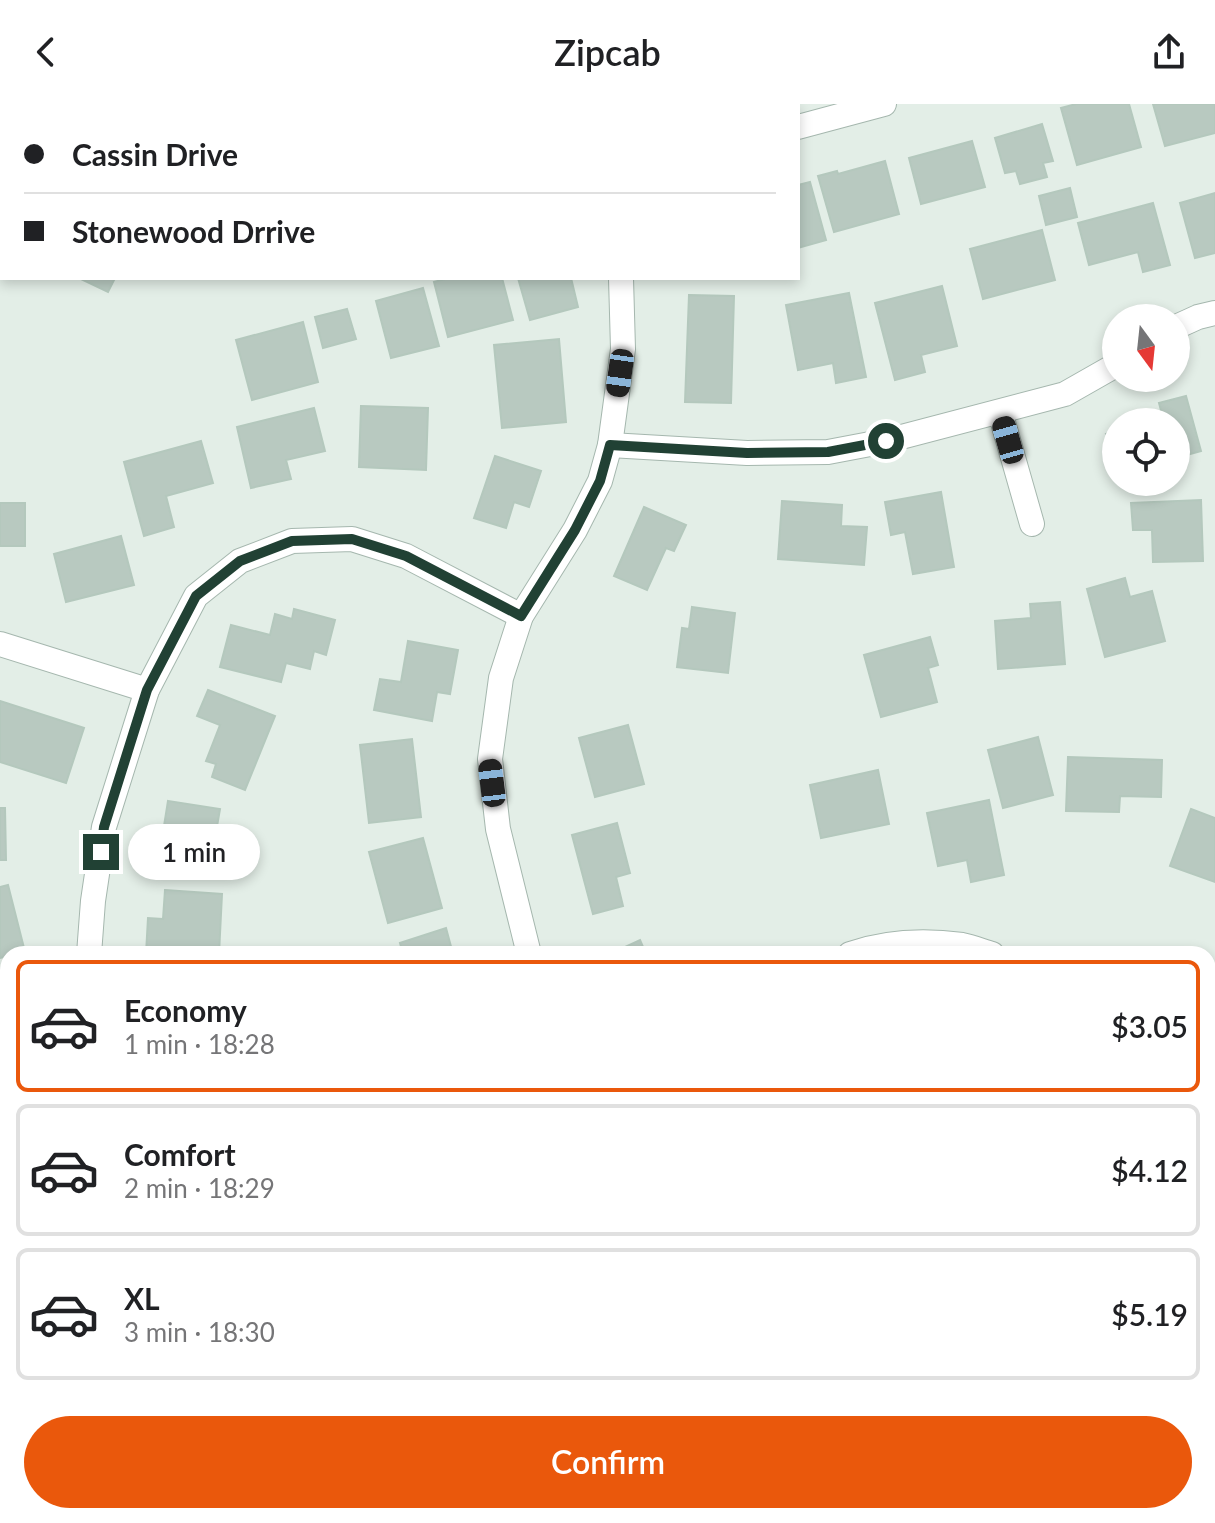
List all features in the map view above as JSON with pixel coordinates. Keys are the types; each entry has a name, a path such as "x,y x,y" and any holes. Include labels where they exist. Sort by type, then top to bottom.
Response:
{"street":[{"path":"800,126 884,104"},
{"path":"527,946 498,829 490,759 501,678 521,616 575,530 600,481 610,445 623,349 621,280"},
{"path":"1190,321 1215,313"},
{"path":"610,445 747,453 828,452 886,441 1065,394 1102,373"},
{"path":"1000,412 1032,524"},
{"path":"90,946 104,827 147,690 196,596 240,561 292,541 352,539 406,556 521,616"},
{"path":"0,644 147,690"},
{"path":"889,946 919,942 967,946"}],"building":[{"path":"1076,104 1129,104 1141,147 1077,165 1061,108"},
{"path":"1153,104 1215,104 1215,133 1165,146"},
{"path":"1042,124 1053,161 1043,163 1047,177 1020,184 1016,171 1005,173 995,138"},
{"path":"972,141 985,187 921,204 909,158"},
{"path":"885,161 899,214 834,232 818,176 837,171 838,174"},
{"path":"810,182 826,240 800,247 800,184"},
{"path":"1070,188 1077,217 1046,225 1039,196"},
{"path":"1215,193 1215,253 1195,258 1180,203"},
{"path":"1153,203 1170,265 1143,272 1138,252 1089,265 1078,223"},
{"path":"1042,230 1055,280 983,299 970,249"},
{"path":"83,280 114,280 108,292"},
{"path":"503,280 513,320 448,337 434,282"},
{"path":"519,280 571,280 578,307 530,320"},
{"path":"942,286 957,346 921,355 925,372 895,380 875,303"},
{"path":"423,288 439,346 391,358 376,301"},
{"path":"849,293 866,377 836,383 833,363 798,370 786,305"},
{"path":"689,295 734,296 731,403 685,402"},
{"path":"347,309 356,339 323,348 315,317"},
{"path":"303,322 318,382 252,400 236,340"},
{"path":"559,339 566,422 502,428 494,345"},
{"path":"1186,396 1189,408 1160,408 1159,403"},
{"path":"361,406 428,408 426,470 359,467"},
{"path":"314,408 325,451 286,460 291,479 251,488 237,427"},
{"path":"1190,411 1201,451 1190,454"},
{"path":"201,441 213,483 166,496 174,527 144,536 124,462"},
{"path":"495,456 541,471 529,507 514,502 506,528 474,518"},
{"path":"941,492 954,567 913,574 905,532 891,535 885,502"},
{"path":"1201,500 1203,561 1153,562 1152,530 1133,530 1131,503"},
{"path":"782,501 842,505 841,526 867,527 864,565 778,559"},
{"path":"0,503 25,503 25,546 0,546"},
{"path":"644,507 686,525 674,551 666,548 647,590 614,576"},
{"path":"121,536 134,585 66,602 54,554"},
{"path":"1125,578 1130,597 1152,591 1165,641 1105,657 1087,589"},
{"path":"1060,602 1065,664 998,669 995,621 1031,618 1030,604"},
{"path":"692,607 735,613 728,673 677,667 682,628 689,629"},
{"path":"294,609 335,620 326,655 314,651 310,669 286,663 281,682 220,667 231,625 270,635 275,614 292,619"},
{"path":"930,637 938,665 928,668 937,702 881,717 864,655"},
{"path":"408,641 458,650 450,694 437,692 432,721 374,710 380,679 401,682"},
{"path":"208,690 275,716 245,790 212,777 216,764 206,761 220,725 197,716"},
{"path":"0,701 84,728 66,783 0,762"},
{"path":"628,725 644,784 595,797 579,738"},
{"path":"1038,737 1053,795 1003,808 988,750"},
{"path":"412,739 421,817 369,823 360,745"},
{"path":"1068,757 1162,760 1161,797 1120,796 1119,812 1066,811"},
{"path":"878,770 889,824 821,838 810,785"},
{"path":"989,800 1004,875 971,882 967,860 938,866 927,813"},
{"path":"168,801 220,809 208,878 157,870"},
{"path":"0,808 5,808 6,860 0,860"},
{"path":"1191,809 1215,818 1215,882 1170,866"},
{"path":"617,823 630,873 616,877 623,906 593,914 572,835"},
{"path":"423,838 442,908 388,923 369,852"},
{"path":"8,885 23,946 0,946 0,887"},
{"path":"165,890 222,894 219,946 146,946 148,918 163,919"},
{"path":"446,928 451,946 401,946 400,943"},
{"path":"640,940 643,946 627,946"}],"route":[{"path":"101,852 104,827 147,690 196,596 240,561 292,541 352,539 406,556 521,616 575,530 600,481 610,445 747,453 828,452 886,441"}]}
